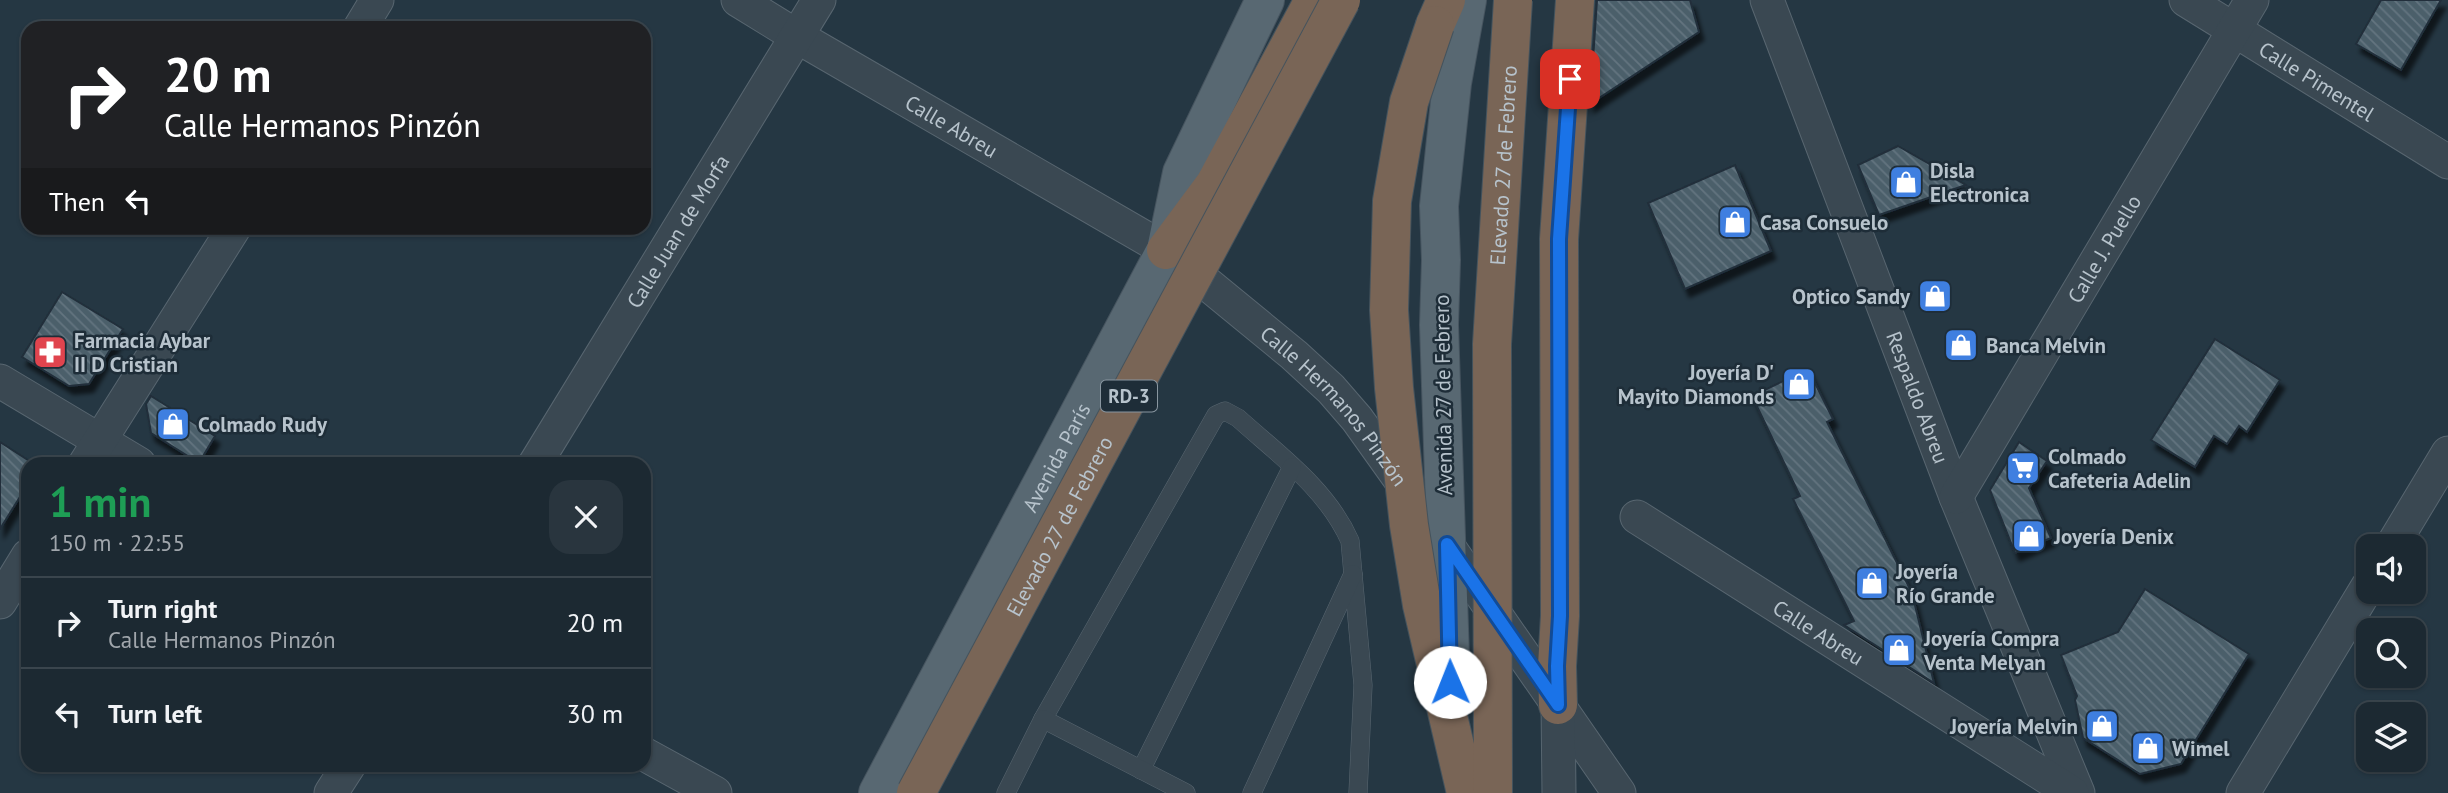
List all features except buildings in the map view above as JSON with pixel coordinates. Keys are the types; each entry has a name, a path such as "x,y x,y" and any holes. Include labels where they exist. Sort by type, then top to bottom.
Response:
{"highway":[{"path":"1166,250 1215,184 1314,0"},
{"name":"Elevado 27 de Febrero","path":"916,793 1341,0"},
{"name":"Elevado 27 de Febrero","path":"1493,793 1492,344 1513,0"},
{"path":"1558,705 1559,239 1575,0"},
{"path":"1441,13 1409,102 1392,201 1389,310 1394,387 1409,525 1422,605 1466,793"}],"main road":[{"name":"Avenida París","path":"878,793 1166,250 1182,173 1265,0"},
{"name":"Avenida 27 de Febrero","path":"1453,793 1439,325 1439,206 1452,83 1467,0"}],"street":[{"path":"364,21 377,0"},
{"name":"Calle Abreu","path":"738,0 1166,250"},
{"name":"Calle Juan de Morfa","path":"539,457 820,0"},
{"name":"Respaldo Abreu","path":"1767,0 1956,497 2078,793"},
{"name":"Calle Pimentel","path":"2186,0 2448,162"},
{"name":"Calle J. Puello","path":"1956,497 2252,0"},
{"path":"92,452 229,235"},
{"name":"Calle Hermanos Pinzón","path":"1166,250 1294,355 1331,389 1357,419 1619,793"},
{"path":"0,381 92,452 112,457"},
{"path":"2399,534 2448,453"},
{"name":"Calle Abreu","path":"1637,517 2072,793"},
{"path":"0,602 21,568"},
{"path":"2243,793 2357,604"},
{"path":"1558,705 1559,793"},
{"path":"651,758 715,793"},
{"path":"331,793 344,772"}],"lane":[{"path":"1006,793 1043,719 1216,415 1225,411 1238,418 1317,489 1342,522 1350,541 1363,685 1358,793"},
{"path":"1141,770 1292,467"},
{"path":"1252,793 1354,571"},
{"path":"1043,719 1186,793"}],"place":[{"name":"Disla Electronica","path":"1906,182"},
{"name":"Casa Consuelo","path":"1735,222"},
{"name":"Optico Sandy","path":"1935,296"},
{"name":"Banca Melvin","path":"1961,345"},
{"name":"Farmacia Aybar II D Cristian","path":"50,352"},
{"name":"Joyería D' Mayito Diamonds","path":"1799,384"},
{"name":"Colmado Rudy","path":"173,424"},
{"name":"Colmado Cafeteria Adelin","path":"2023,468"},
{"name":"Joyería Denix","path":"2029,536"},
{"name":"Joyería Río Grande","path":"1872,583"},
{"name":"Joyería Compra Venta Melyan","path":"1899,650"},
{"name":"Joyería Melvin","path":"2102,726"},
{"name":"Wimel","path":"2148,748"}],"route":[{"path":"1450,682 1447,544 1558,705 1559,239 1570,79"}]}
